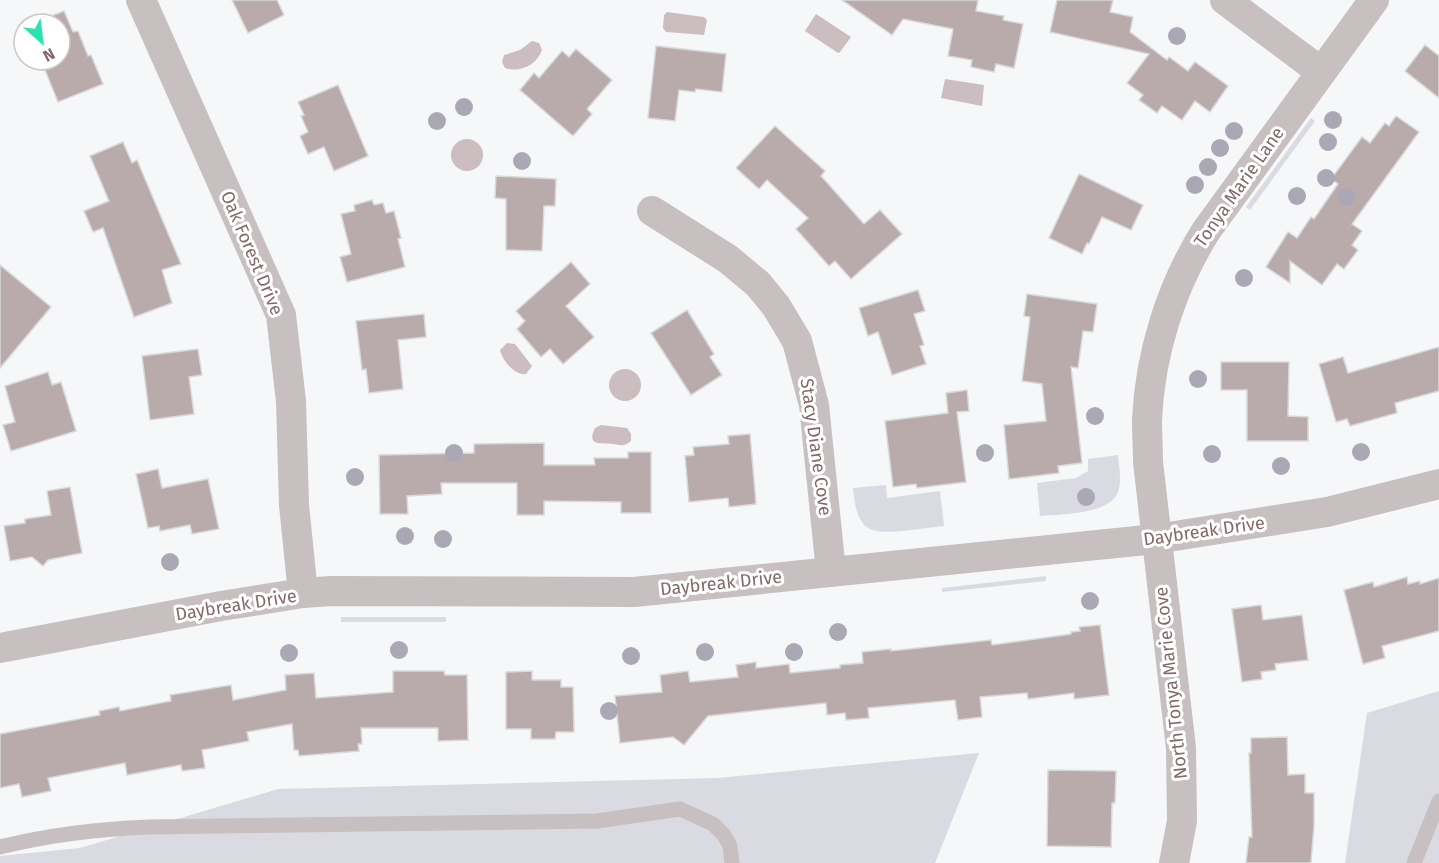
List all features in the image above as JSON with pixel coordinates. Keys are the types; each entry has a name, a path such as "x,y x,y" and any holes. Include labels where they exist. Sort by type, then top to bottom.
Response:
{"street":[{"name":"Oak Forest Drive","path":"141,0 280,315 291,401 294,505 303,593"},
{"path":"1225,0 1320,71"},
{"name":"Tonya Marie Lane","path":"1156,538 1148,462 1147,420 1154,365 1168,310 1193,251 1206,231 1320,71 1374,0"},
{"name":"Stacy Diane Cove","path":"652,212 716,251 754,280 776,306 797,341 814,405 831,572"},
{"name":"Daybreak Drive","path":"0,648 221,606 303,593 331,591 634,592 1156,538 1327,512 1439,484"},
{"name":"North Tonya Marie Cove","path":"1156,538 1181,748 1182,821 1174,863"}],"lane":[{"path":"1414,863 1439,801"},
{"path":"0,847 39,838 118,828 597,820 680,809 713,824 724,835 730,846 732,863"}],"shaded area":[{"path":"667,12 704,17 707,20 704,35 666,32 663,28 664,15"},
{"path":"816,14 851,37 840,52 838,53 805,31"},
{"path":"532,41 539,43 542,50 532,64 516,69 505,68 502,62 504,55 520,50"},
{"path":"945,79 984,85 982,106 941,98"},
{"path":"1311,118 1315,121 1250,210 1246,207"},
{"path":"467,139 478,144 483,155 478,166 467,171 456,166 451,155 456,144"},
{"path":"507,343 515,344 532,366 526,374 513,370 503,358 500,350"},
{"path":"625,369 636,374 641,385 636,396 625,401 614,396 609,385 614,374"},
{"path":"601,425 627,428 631,434 631,441 622,445 594,441 592,438 595,428"},
{"path":"1118,455 1120,483 1113,500 1084,512 1040,516 1037,483 1076,478 1088,471 1088,459"},
{"path":"886,485 887,498 940,491 944,526 889,532 871,529 865,525 857,511 853,488"},
{"path":"1046,576 1046,581 942,592 942,588"},
{"path":"341,617 446,617 446,622 341,622"},
{"path":"1439,691 1439,863 1345,863 1367,713"},
{"path":"979,753 935,863 0,863 0,856 80,848 278,789 717,778"}],"building":[{"path":"232,0 277,0 284,15 248,33"},
{"path":"842,0 978,0 976,11 1004,16 1003,20 1023,24 1014,68 996,64 994,72 971,67 972,60 948,56 953,29 903,19 892,35"},
{"path":"1057,0 1113,0 1110,12 1133,17 1130,32 1167,60 1169,57 1188,71 1195,62 1228,86 1210,112 1195,101 1182,120 1162,106 1157,113 1139,100 1143,95 1127,83 1149,54 1050,32"},
{"path":"72,30 73,32 78,31 103,84 58,102 46,72 72,72"},
{"path":"1425,45 1439,56 1439,98 1405,71"},
{"path":"656,46 726,54 722,92 679,90 675,121 648,118"},
{"path":"576,49 612,80 587,109 592,114 573,136 520,90 534,73 539,78 562,51 569,57"},
{"path":"338,85 368,156 334,171 324,147 308,154 300,136 308,132 298,102"},
{"path":"1396,116 1419,132 1352,224 1362,231 1352,245 1358,250 1344,269 1337,264 1322,285 1290,261 1290,283 1266,267 1288,232 1297,238 1311,217 1314,219 1338,184 1331,179 1362,137 1370,143 1385,123 1389,126"},
{"path":"775,126 825,171 821,176 864,224 880,210 902,234 851,279 835,261 829,266 796,229 808,218 767,180 759,189 736,168"},
{"path":"123,142 132,163 137,160 181,264 162,270 172,303 134,317 103,228 93,232 84,211 109,201 90,156"},
{"path":"1079,174 1143,205 1131,230 1102,217 1082,254 1049,238"},
{"path":"496,176 556,179 555,206 544,206 542,251 506,250 506,199 495,198"},
{"path":"372,200 374,205 383,203 386,213 394,211 405,267 347,282 340,257 351,254 341,214 355,211 354,205"},
{"path":"571,262 590,284 566,306 594,337 563,364 550,349 541,357 517,329 525,321 516,311"},
{"path":"0,265 51,307 0,368"},
{"path":"918,290 925,311 914,314 924,345 920,346 926,364 892,375 878,332 868,336 859,308"},
{"path":"1027,294 1097,304 1093,332 1083,331 1078,368 1071,367 1082,463 1058,466 1059,473 1009,479 1004,425 1046,421 1042,384 1022,381 1030,317 1024,316"},
{"path":"687,310 714,354 710,357 722,375 691,395 651,333"},
{"path":"424,314 426,337 398,340 403,389 369,393 366,369 362,370 356,321"},
{"path":"1439,347 1439,391 1395,403 1397,413 1350,426 1347,419 1336,422 1319,364 1343,357 1348,373"},
{"path":"198,349 202,375 189,377 194,414 150,420 142,356"},
{"path":"1221,362 1289,362 1288,416 1308,417 1308,441 1247,441 1247,390 1221,390"},
{"path":"48,372 52,385 61,382 76,431 11,451 3,425 15,422 5,386"},
{"path":"967,390 969,411 957,412 966,482 917,488 916,484 893,487 885,421 948,413 946,393"},
{"path":"750,434 756,504 729,507 728,498 689,502 685,456 694,455 693,447 729,444 728,436"},
{"path":"544,443 544,465 595,465 594,458 628,458 628,452 651,452 651,513 621,513 621,502 544,501 544,515 517,515 517,483 441,483 442,494 407,496 408,514 380,514 379,455 474,453 474,444"},
{"path":"158,469 162,488 208,479 219,529 192,534 190,525 160,531 159,526 148,528 136,474"},
{"path":"70,487 82,553 48,560 43,566 32,557 10,561 4,526 25,523 25,519 51,515 47,491"},
{"path":"1407,577 1408,584 1420,581 1420,584 1439,578 1439,631 1382,646 1385,658 1363,664 1344,590 1373,582 1374,587"},
{"path":"1261,605 1263,620 1302,615 1308,660 1275,664 1276,670 1261,672 1262,679 1242,682 1232,609"},
{"path":"1100,625 1109,695 1074,699 1074,693 1028,699 1027,693 980,697 982,717 958,720 955,700 868,708 869,718 846,720 845,713 827,715 826,703 708,716 684,745 673,737 620,743 615,696 662,692 660,675 688,671 690,682 738,677 736,665 756,662 756,668 789,664 790,673 840,668 840,665 863,663 862,652 991,640 992,645 1071,634 1071,632 1080,631 1079,627"},
{"path":"393,671 444,671 445,675 467,675 468,740 438,741 438,728 361,728 362,744 358,744 359,751 299,756 298,750 294,750 292,724 247,732 249,741 202,750 205,768 182,771 181,765 127,775 125,763 48,778 51,791 22,797 19,784 0,788 0,734 100,715 99,711 119,707 120,711 171,701 170,695 231,685 233,700 286,690 285,675 314,673 316,698 393,692"},
{"path":"532,671 532,680 561,680 561,687 573,687 574,732 556,732 555,739 531,739 531,729 506,729 506,672"},
{"path":"1287,737 1288,775 1305,774 1305,793 1314,793 1311,863 1246,863 1249,837 1252,837 1249,753 1251,753 1251,738"},
{"path":"1048,770 1116,771 1115,803 1112,803 1111,847 1047,846"}]}
